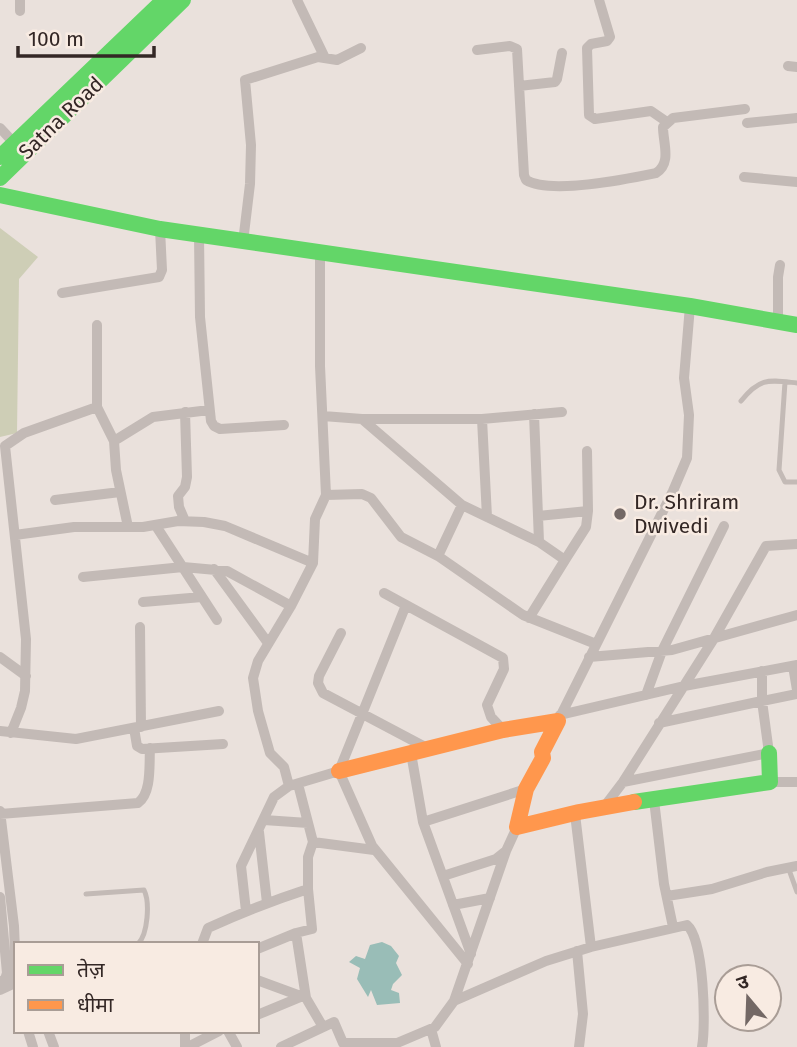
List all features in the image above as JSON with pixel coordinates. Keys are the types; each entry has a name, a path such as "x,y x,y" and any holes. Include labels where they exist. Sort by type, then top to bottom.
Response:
{"street":[{"path":"0,157 164,0"},
{"name":"Satna Road","path":"0,178 183,0"},
{"path":"297,0 325,58"},
{"path":"599,0 610,37 607,41 592,44 587,48 589,115 595,119 651,111 667,122"},
{"path":"477,50 515,47 519,54 524,175 526,180 537,185 597,183 656,173 663,169 666,163 663,127 667,122 673,118 745,109"},
{"path":"243,242 250,184 251,145 245,80 318,57 337,60 361,48"},
{"path":"519,86 555,82 562,53"},
{"path":"747,123 797,118"},
{"path":"0,128 14,143"},
{"path":"744,177 797,182"},
{"path":"0,195 160,229 690,306 797,325"},
{"path":"62,293 159,277 162,270 160,229"},
{"path":"199,235 200,317 211,421 220,429 284,425"},
{"path":"259,948 312,929 308,857 313,842 293,785 284,767 270,752 254,688 254,670 292,606 313,563 315,519 326,495 320,366 320,253"},
{"path":"778,321 780,265"},
{"path":"281,1047 334,1022 339,1045 397,1045 435,1027 454,1001 506,851 517,827 526,789 589,657 674,491 687,458 689,415 684,378 690,306"},
{"path":"97,325 97,408 114,441 120,492 128,527"},
{"path":"97,408 24,433 2,446 5,489 15,535 26,639 26,677 21,708 5,732 76,739 219,711"},
{"path":"114,441 147,419 209,410"},
{"path":"323,416 362,419 482,419 562,411"},
{"path":"185,412 187,477 185,487 178,496 185,521"},
{"path":"534,414 539,542"},
{"path":"362,419 463,505 539,542 565,560"},
{"path":"482,419 487,517"},
{"path":"529,618 586,527 587,451"},
{"path":"55,500 120,492"},
{"path":"326,495 362,494 371,498 401,537 438,556 529,618 596,644"},
{"path":"438,556 463,505"},
{"path":"538,516 587,511"},
{"path":"15,535 74,527 156,526 185,521 225,526 313,563"},
{"path":"156,526 217,620"},
{"path":"646,695 662,651 724,526"},
{"path":"604,807 623,782 713,640 766,546 797,544"},
{"path":"83,577 183,568 214,569 239,576 292,606"},
{"path":"214,569 268,643"},
{"path":"384,593 503,658 504,669 487,705 491,717 503,730"},
{"path":"144,602 202,597"},
{"path":"406,605 339,771 373,847 470,959"},
{"path":"589,657 662,651 713,640 797,615"},
{"path":"140,627 138,747 223,744"},
{"path":"341,633 322,667 318,683 323,693 426,748"},
{"path":"0,657 26,677"},
{"path":"247,911 241,866 274,797 293,785 426,748 646,695 795,665 797,692 659,723"},
{"path":"762,671 762,701 770,782"},
{"path":"0,990 9,986 14,926 0,813 138,803 147,792 150,748"},
{"path":"411,753 423,821 470,959"},
{"path":"623,782 769,753"},
{"path":"517,827 558,815 604,807 770,782 797,782"},
{"path":"423,821 526,789"},
{"path":"654,800 673,927"},
{"path":"575,814 591,947"},
{"path":"264,820 308,822"},
{"path":"258,831 267,903"},
{"path":"313,842 374,850 373,847"},
{"path":"443,876 496,859 506,851"},
{"path":"667,896 724,886 793,866"},
{"path":"203,942 208,928 308,889"},
{"path":"0,897 11,974"},
{"path":"453,905 491,898"},
{"path":"454,1001 537,964 591,947 687,925 692,931 704,990 702,1047"},
{"path":"296,933 304,997 323,1027"},
{"path":"577,951 583,1014 579,1047"},
{"path":"259,981 304,997"},
{"path":"259,1014 304,997"},
{"path":"431,1029 436,1047"},
{"path":"187,1047 215,1033"}],"lane":[{"path":"741,401 756,384 775,380 797,383"},
{"path":"785,382 779,470 785,482 797,482"},
{"path":"793,866 797,892"},
{"path":"86,894 144,890 147,898 145,933 139,942"}],"green space":[{"path":"0,228 38,257 19,279 17,433 0,437"}],"water":[{"path":"382,942 391,946 399,956 396,963 402,975 391,990 399,993 400,1003 377,1005 371,990 368,997 357,979 360,968 349,962 356,956 365,959 370,945"}],"traffic: fast":[{"path":"0,157 164,0"},
{"path":"0,178 183,0"},
{"path":"0,195 160,229 690,306 797,325"},
{"path":"634,802 770,782 769,753"}],"traffic: slow":[{"path":"339,771 503,730 558,721 542,752 543,758 526,789 517,827 634,802"}],"place":[{"name":"Dr. Shriram Dwivedi","path":"620,514"}]}
